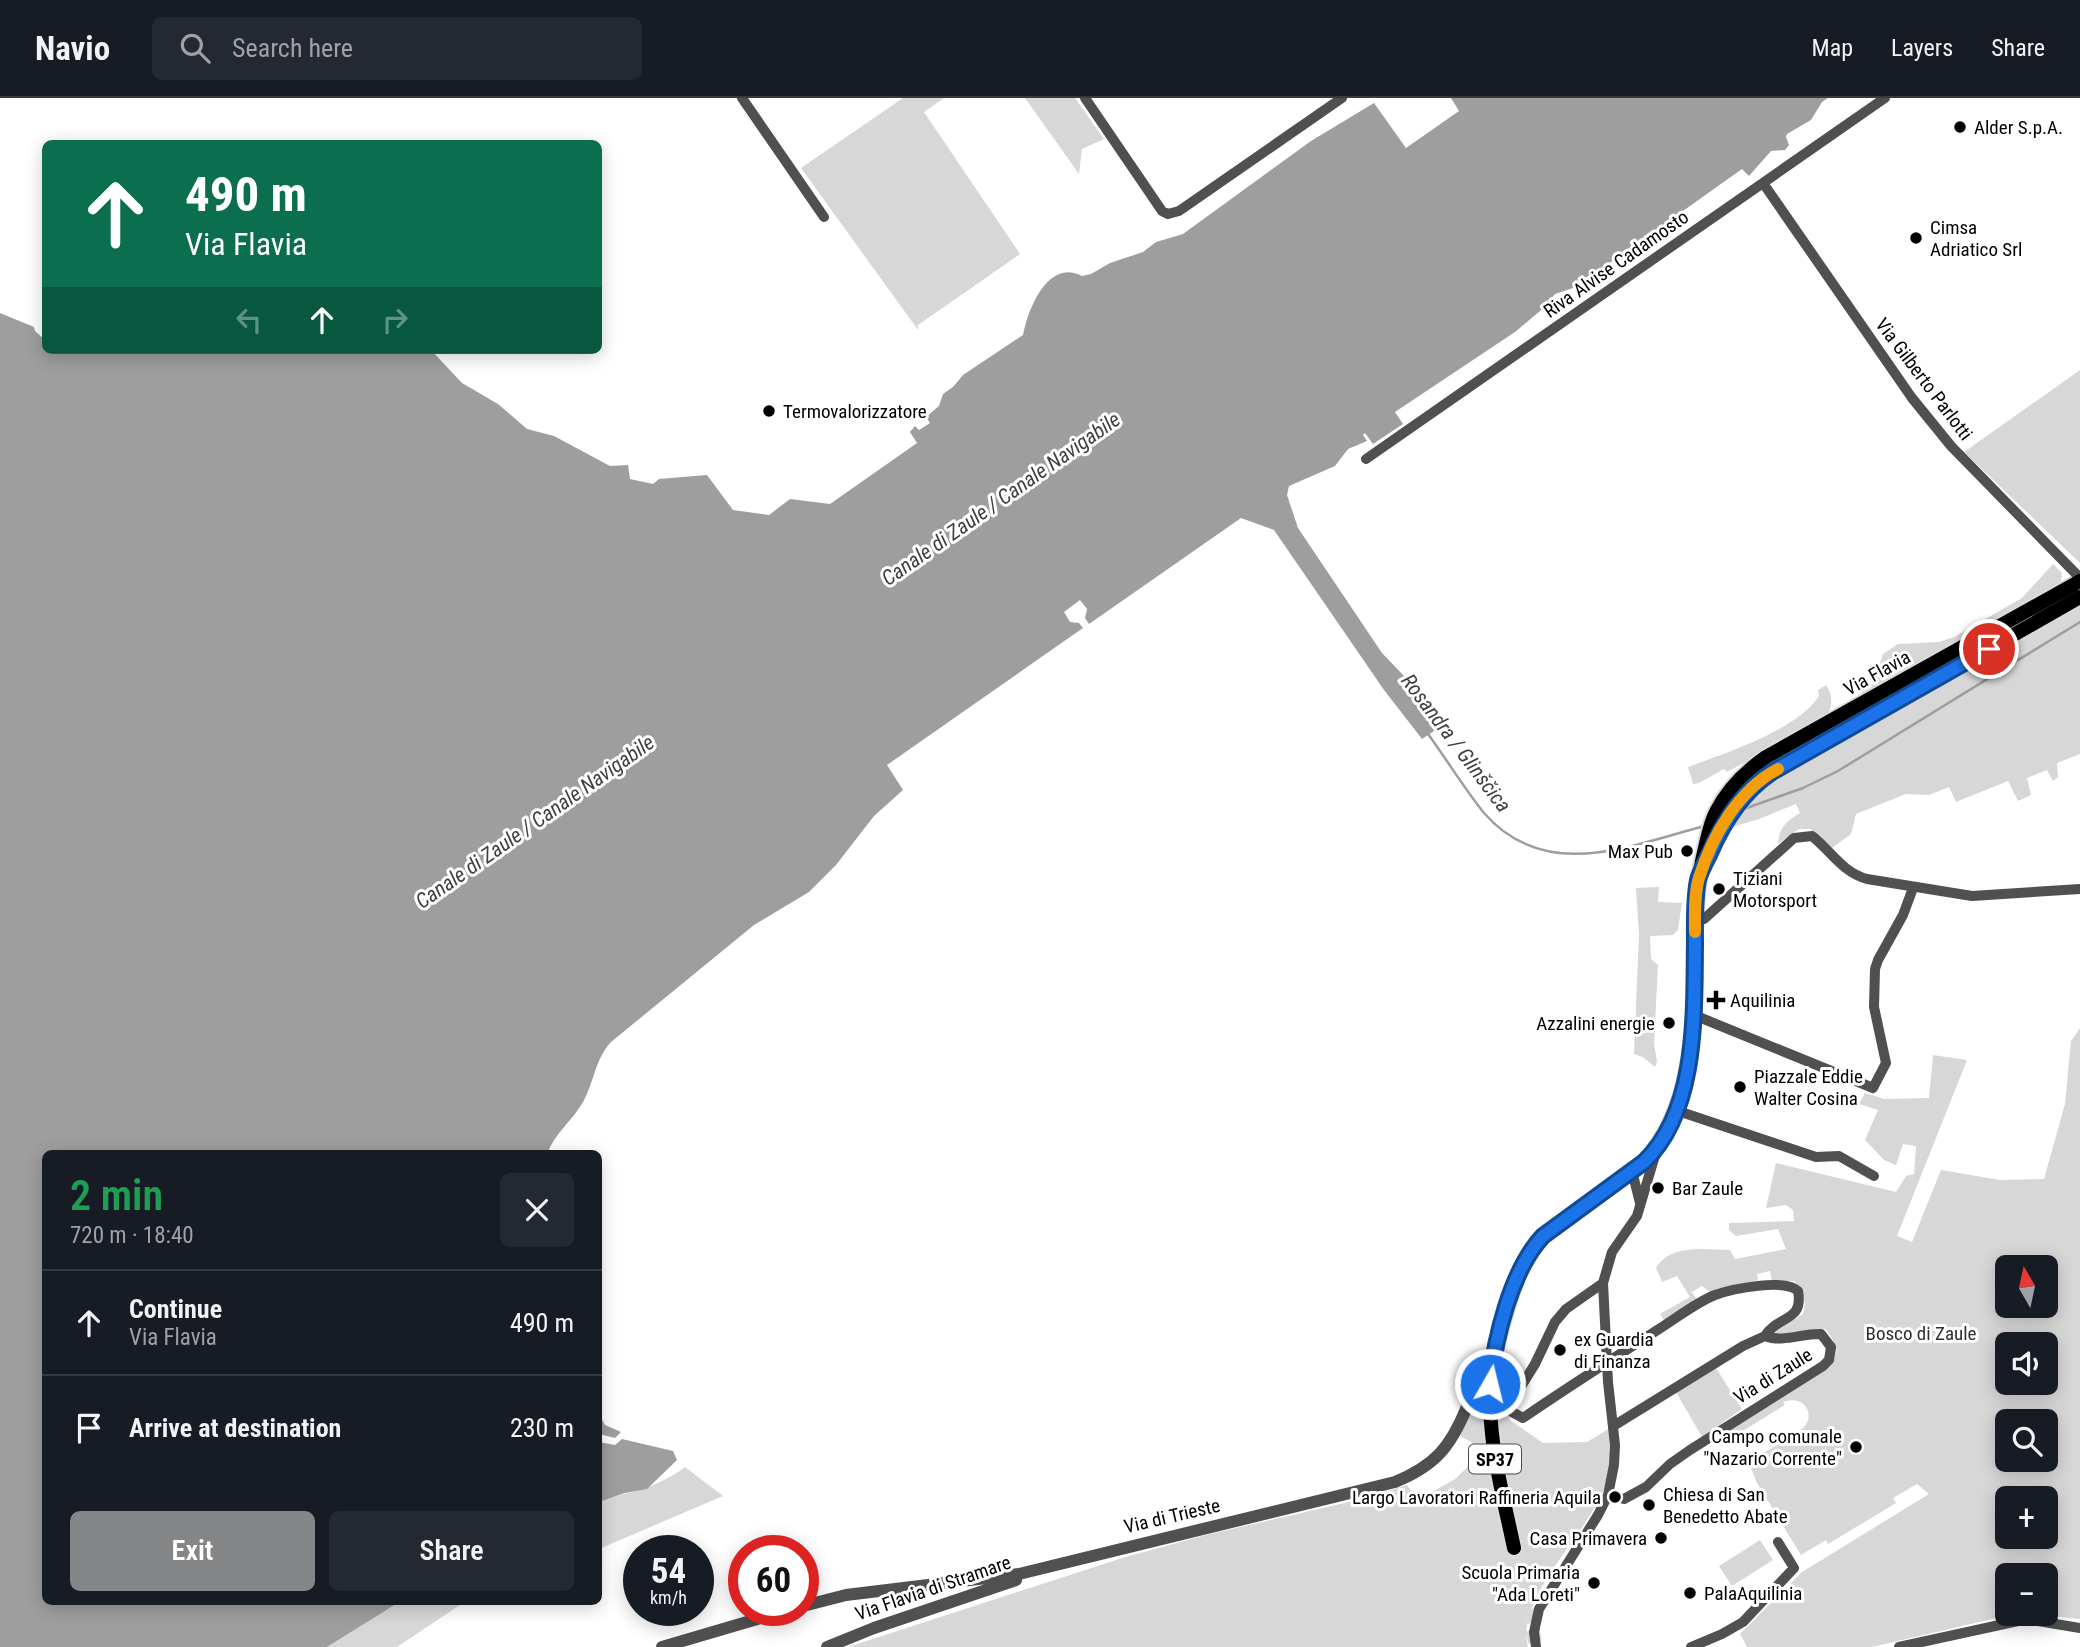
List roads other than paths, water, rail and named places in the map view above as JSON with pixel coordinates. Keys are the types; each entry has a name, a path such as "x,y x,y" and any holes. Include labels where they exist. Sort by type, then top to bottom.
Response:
{"main road":[{"name":"Via Flavia","path":"1699,879 1713,820 1736,784 1754,766 2080,580"},
{"name":"Via Flavia","path":"1699,879 1730,814 1746,794 1772,772 2080,597"},
{"name":"SP37","path":"1514,1548 1492,1435 1492,1368 1512,1292 1533,1247 1543,1236 1630,1173 1656,1150 1675,1110 1691,1052 1699,879"}],"street":[{"path":"742,98 824,217"},
{"path":"1084,98 1162,211 1168,214 1180,211 1342,98"},
{"name":"Riva Alvise Cadamosto","path":"1366,459 1885,98"},
{"name":"Via Gilberto Parlotti","path":"1763,184 1912,398 1951,446 2080,580"},
{"path":"1695,921 1704,919 1794,838 1801,836 1811,836 1843,868 1856,876 1913,888 1972,896 2080,889"},
{"path":"1694,1015 1873,1088 1886,1063 1874,1007 1875,969 1903,915 1913,888"},
{"path":"1675,1110 1816,1157 1839,1156 1874,1176"},
{"path":"1536,1647 1534,1632 1539,1609 1598,1516 1608,1495 1614,1465 1615,1425 1607,1363 1603,1283 1612,1252 1637,1216 1656,1150"},
{"path":"1630,1173 1641,1203"},
{"name":"Via di Zaule","path":"1603,1283 1566,1309 1555,1322 1535,1364 1512,1401 1512,1412 1523,1418 1713,1296 1786,1284 1798,1291 1800,1306 1795,1314 1770,1329 1765,1336 1743,1346 1615,1425"},
{"name":"Via di Zaule","path":"1608,1495 1624,1499 1631,1497 1690,1450 1823,1366 1831,1353 1827,1339 1821,1334 1773,1339 1765,1336"},
{"name":"Via di Trieste","path":"819,1602 846,1595 1019,1574 1395,1482 1417,1473 1434,1461 1448,1446 1476,1385 1492,1368"},
{"path":"1690,1647 1743,1622 1794,1568 1778,1542"},
{"name":"Via Flavia di Stramare","path":"827,1647 874,1628 1052,1567"},
{"path":"1899,1647 2018,1621 2053,1622 2080,1628"},
{"path":"662,1647 734,1626"}],"water":[{"name":"Canale di Zaule / Canale Navigabile","path":"1451,98 1828,98 1822,102 1811,120 1787,134 1789,145 1785,150 1771,151 1749,176 1742,169 1576,287 1555,294 1515,332 1395,412 1403,424 1373,444 1365,433 1363,435 1367,441 1348,449 1335,466 1289,486 1287,495 1298,528 1382,653 1428,701 1440,727 1422,739 1384,690 1274,530 1241,518 1089,624 1085,618 1087,609 1080,600 1064,612 1070,622 1079,623 1083,628 887,765 903,790 874,816 836,865 809,892 754,925 611,1042 601,1056 587,1095 550,1150 42,1150 42,1605 395,1605 327,1647 0,1647 0,313 34,327 42,337 42,354 435,354 462,383 498,404 527,429 554,436 610,466 628,465 630,479 653,484 659,479 707,475 733,510 769,515 790,499 830,504 917,443 910,432 915,426 919,430 930,423 926,417 939,406 943,394 963,375 1023,335 1035,300 1050,280 1059,274 1091,274 1110,263 1143,252 1156,242 1183,234 1311,141 1374,103 1406,148 1459,111"},
{"path":"602,1419 605,1425 621,1432 615,1438 602,1435"},
{"path":"622,1439 673,1451 677,1460 647,1489 602,1501 602,1443 615,1445"}],"waterway":[{"name":"Rosandra / Glinščica","path":"1741,810 1803,788 1838,771 2080,622"},
{"name":"Rosandra / Glinščica","path":"1428,734 1484,813 1508,834 1534,847 1561,853 1589,853 1618,849 1704,826"}],"tunnel":[{"path":"1514,1548 1535,1642"}],"place":[{"name":"Alder S.p.A.","path":"1960,127"},
{"name":"Cimsa Adriatico Srl","path":"1916,238"},
{"name":"Termovalorizzatore","path":"769,411"},
{"name":"Max Pub","path":"1687,851"},
{"name":"Tiziani Motorsport","path":"1719,889"},
{"name":"Aquilinia","path":"1716,1000"},
{"name":"Azzalini energie","path":"1669,1023"},
{"name":"Piazzale Eddie Walter Cosina","path":"1740,1087"},
{"name":"Bar Zaule","path":"1658,1188"},
{"name":"ex Guardia di Finanza","path":"1560,1350"},
{"name":"Campo comunale \"Nazario Corrente\"","path":"1856,1447"},
{"name":"Largo Lavoratori Raffineria Aquila","path":"1615,1497"},
{"name":"Chiesa di San Benedetto Abate","path":"1649,1505"},
{"name":"Casa Primavera","path":"1661,1538"},
{"name":"Scuola Primaria \"Ada Loreti\"","path":"1594,1583"},
{"name":"PalaAquilinia","path":"1690,1593"}],"park label":[{"name":"Bosco di Zaule","path":"1921,1333"}]}
